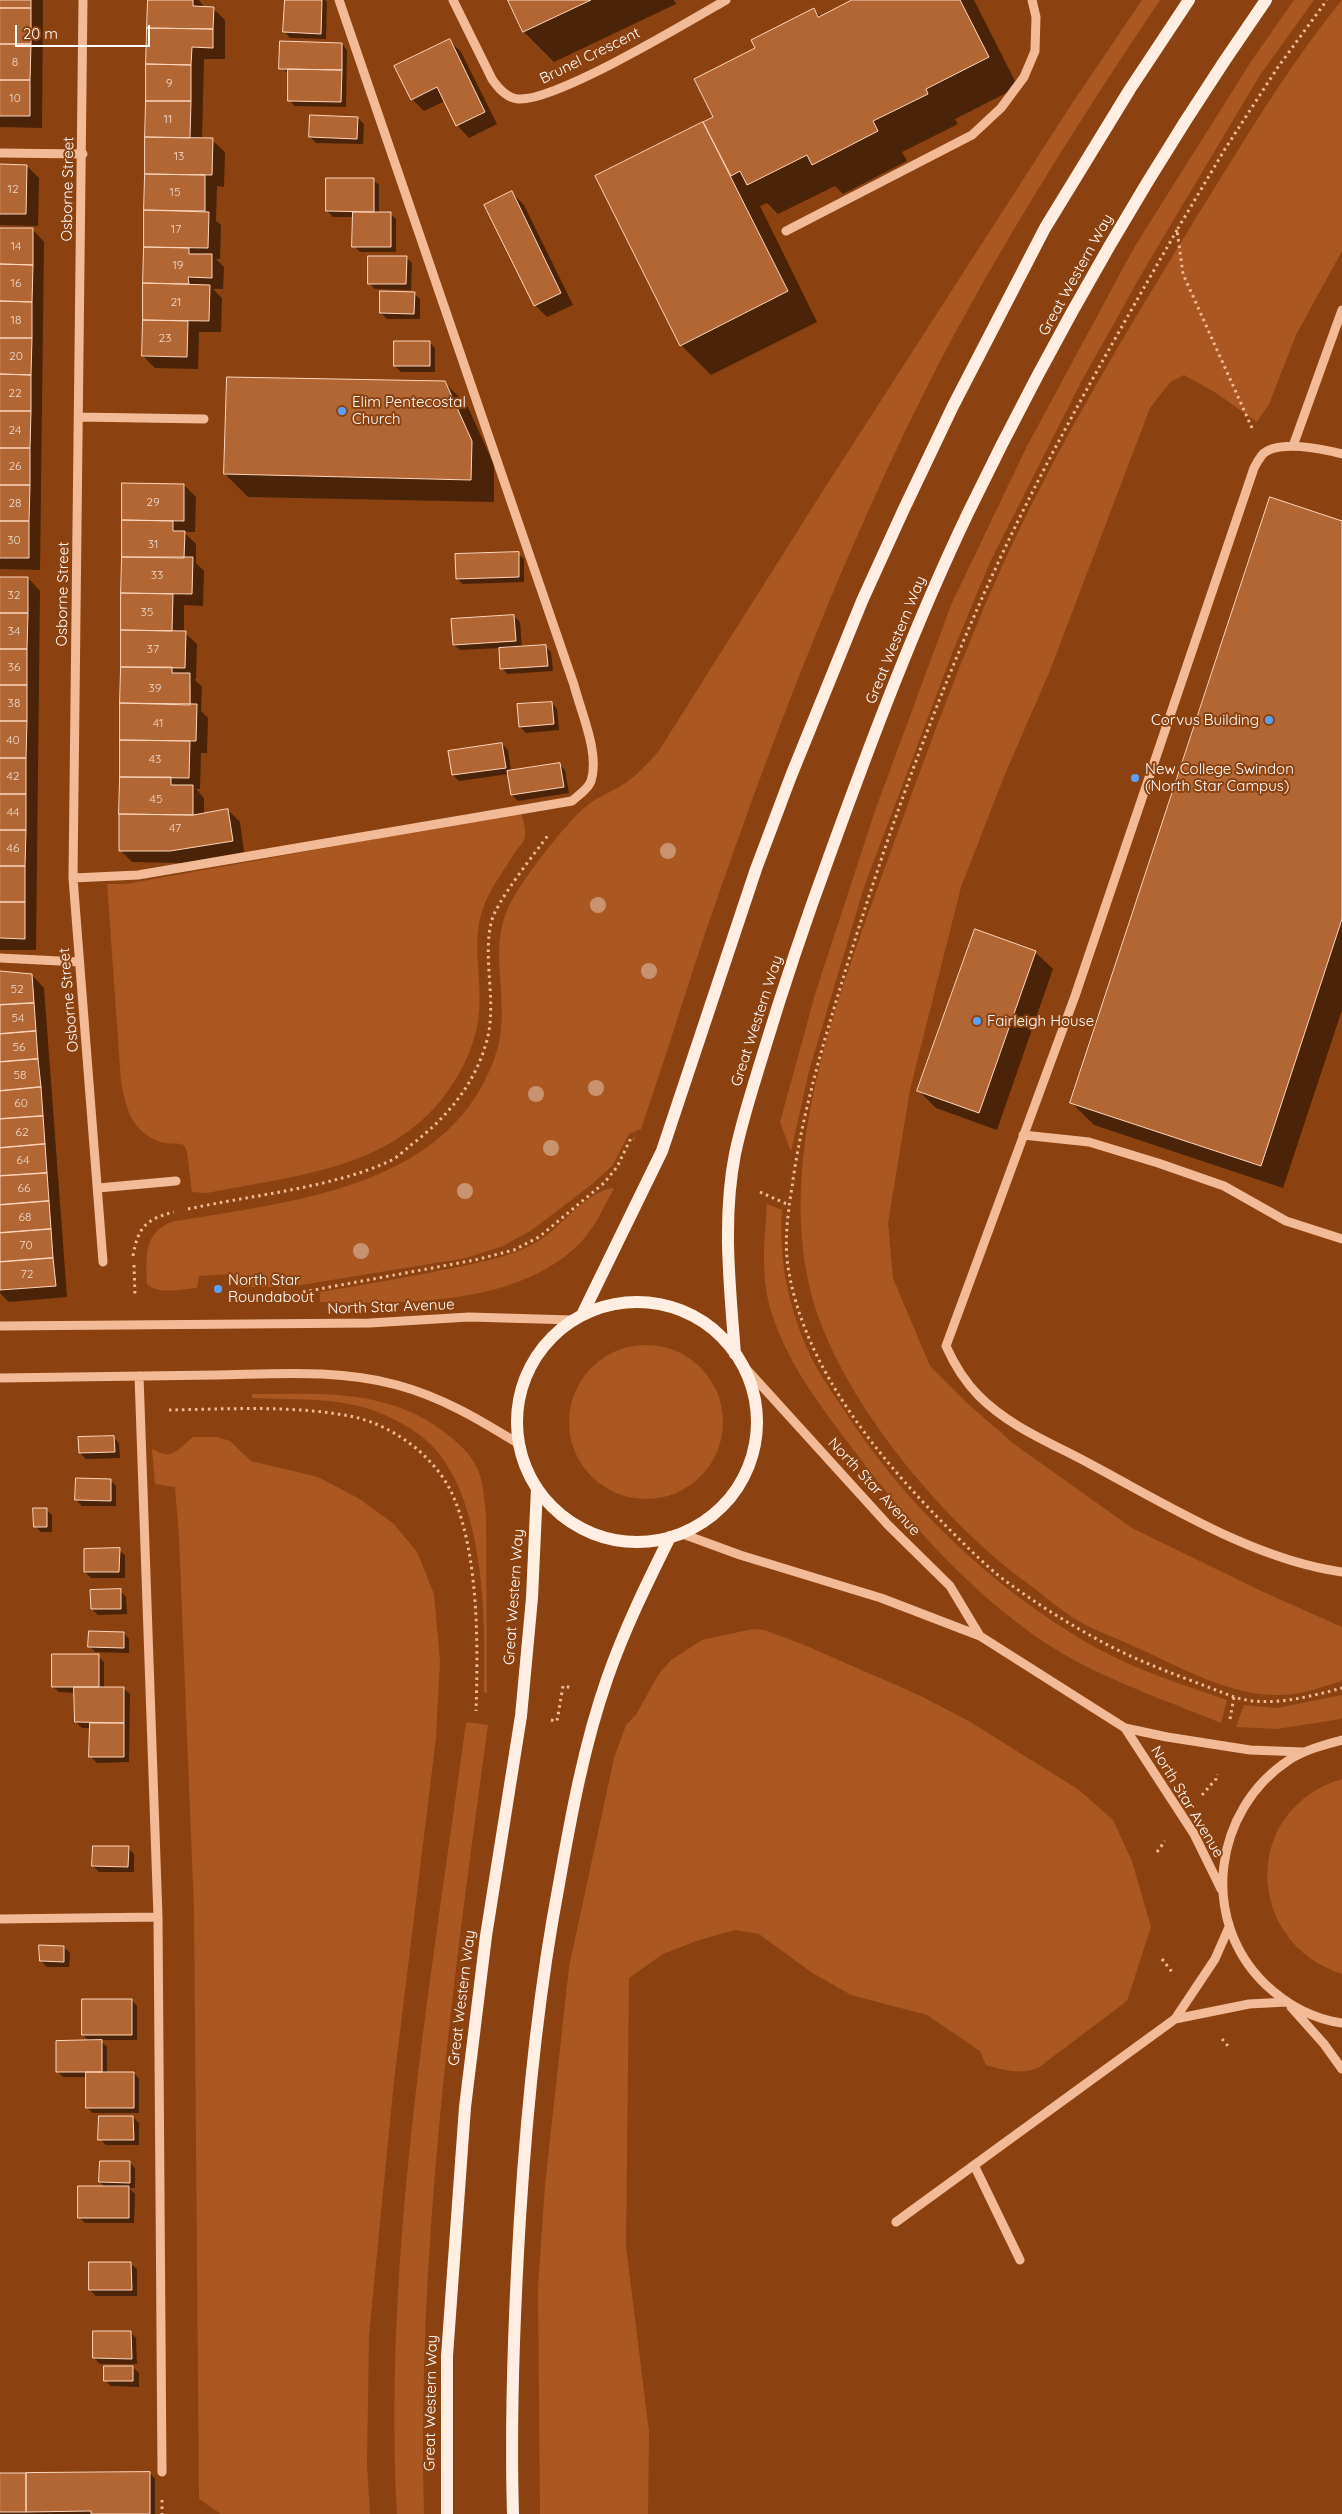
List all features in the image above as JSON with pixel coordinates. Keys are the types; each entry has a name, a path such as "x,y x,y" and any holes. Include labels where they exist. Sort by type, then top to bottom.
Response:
{"main road":[{"path":"577,1318 662,1151 756,869 791,776 862,601 953,406 1045,228 1130,89 1189,0"},
{"name":"Great Western Way","path":"738,1358 728,1246 734,1156 746,1108 778,1006 815,894 849,801 922,617 967,515 1014,420 1117,232 1205,88 1266,0"},
{"path":"626,1302 648,1302 672,1307 692,1315 711,1328 738,1358 750,1380 756,1413 756,1431 750,1460 737,1486 721,1507 699,1524 675,1535 638,1542 603,1537 581,1528 562,1516 537,1488 526,1467 519,1444 518,1409 528,1373 544,1346 577,1318 596,1309 626,1302"},
{"name":"Great Western Way","path":"447,2514 447,2356 465,2107 486,1936 523,1700 532,1598 537,1488"},
{"path":"513,2514 511,2453 513,2321 533,2060 549,1938 572,1811 602,1694 632,1615 675,1535"}],"street":[{"name":"Osborne Street","path":"83,0 73,878 103,1262"},
{"path":"73,878 138,875 572,801 587,788 591,781 594,758 574,685 339,0"},
{"name":"Brunel Crescent","path":"454,0 492,79 500,90 517,99 535,98 562,88 726,0"},
{"path":"786,230 972,136 1001,108 1024,78 1035,51 1036,17 1032,0"},
{"path":"0,153 82,154"},
{"path":"1293,446 1342,310"},
{"path":"79,417 204,419"},
{"path":"1342,454 1293,446 1276,448 1263,454 1247,483 1075,996 946,1346 956,1368 980,1397 1030,1434 1183,1513 1275,1556 1312,1568 1342,1572"},
{"path":"0,958 79,962"},
{"path":"1023,1135 1090,1142 1158,1162 1224,1186 1286,1221 1342,1239"},
{"path":"98,1188 176,1181"},
{"name":"North Star Avenue","path":"0,1326 370,1323 469,1317 577,1318"},
{"name":"North Star Avenue","path":"738,1358 888,1525 950,1586 980,1636"},
{"path":"0,1378 309,1373 374,1380 399,1385 468,1412 519,1444"},
{"path":"139,1376 158,1917 162,2472"},
{"name":"North Star Avenue","path":"675,1535 881,1598 980,1636 1125,1728 1167,1738 1250,1750 1303,1752"},
{"name":"North Star Avenue","path":"1125,1728 1183,1818 1222,1891 1230,1926 1246,1961 1258,1977 1287,2002 1319,2018 1342,2023"},
{"name":"North Star Avenue","path":"1222,1891 1226,1845 1245,1803 1265,1779 1303,1752 1342,1740"},
{"path":"0,1919 158,1917"},
{"path":"896,2222 1175,2019 1215,1959 1230,1926"},
{"path":"1175,2019 1249,2004 1287,2002 1324,2044 1342,2069"},
{"path":"974,2165 1020,2260"}],"path":[{"path":"1327,0 1251,108 1177,230 1116,336 1037,484 965,638 880,859 813,1078 797,1148 786,1235 788,1267 807,1333 830,1380 892,1468 923,1503 997,1574 1053,1613 1107,1645 1234,1697 1248,1701 1283,1700 1342,1688"},
{"path":"1177,230 1183,274 1263,454"},
{"path":"137,1324 133,1254 142,1230 151,1219 190,1208 359,1173 392,1160 431,1130 464,1094 477,1067 488,1036 490,1004 488,937 491,920 498,906 572,801"},
{"path":"301,1293 475,1260 514,1250 539,1237 604,1182 617,1167 631,1138 662,1151"},
{"path":"732,1181 789,1205"},
{"path":"141,1410 324,1412 356,1418 387,1429 418,1450 438,1471 454,1498 467,1543 478,1653 476,1711"},
{"path":"548,1720 557,1721 563,1686 573,1688"},
{"path":"1157,1852 1216,1779 1234,1697"}],"shaded area":[{"path":"1142,0 1160,0 1061,152 999,255 940,361 860,529 812,644 745,820 702,941 641,1129 629,1134 612,1166 591,1185 532,1230 503,1246 466,1258 289,1287 236,1287 235,1274 199,1276 197,1288 164,1290 147,1284 146,1265 148,1248 155,1233 162,1227 171,1222 267,1206 317,1195 364,1180 408,1159 447,1131 477,1094 498,1047 501,1030 502,1012 499,959 502,924 508,908 522,884 569,823 580,812 592,802 630,780 658,752 826,486 1071,105"},
{"path":"1294,0 1314,0 1260,75 1145,268 1080,384 990,562 953,651 864,887 809,1071 791,1152 780,1122 816,991 876,808 951,605 1027,446 1135,246 1252,60"},
{"path":"1342,0 1342,251 1296,335 1269,404 1257,422 1216,393 1184,375 1170,382 1150,408 1049,673 1005,774 961,887 910,1090 888,1223 893,1278 930,1366 966,1402 1014,1444 1132,1528 1259,1590 1342,1627 1342,1681 1303,1692 1279,1695 1242,1691 1224,1686 1080,1622 986,1550 920,1481 888,1442 860,1400 836,1358 818,1316 807,1275 801,1223 802,1170 809,1116 820,1063 852,959 955,678 1012,545 1072,428 1156,284 1267,104 1303,51"},
{"path":"520,813 523,818 525,838 491,890 480,918 477,949 480,996 475,1036 465,1062 445,1095 422,1120 396,1140 337,1166 207,1193 192,1192 187,1152 184,1145 161,1142 151,1138 136,1125 125,1101 121,1081 107,884 126,884"},
{"path":"614,1188 592,1228 575,1248 549,1267 520,1281 488,1291 454,1298 385,1303 320,1302 320,1292 441,1271 518,1251 546,1236 594,1195"},
{"path":"767,1204 782,1210 783,1262 789,1296 799,1329 813,1361 865,1440 920,1508 951,1540 984,1569 1054,1622 1107,1654 1158,1676 1227,1700 1221,1723 1083,1665 1033,1635 973,1585 916,1527 890,1497 823,1409 795,1366 780,1336 770,1306 765,1277 764,1248"},
{"path":"646,1345 661,1346 676,1351 701,1367 717,1392 722,1407 722,1437 717,1452 701,1477 676,1493 661,1498 646,1499 631,1498 616,1493 591,1477 575,1452 570,1437 569,1422 570,1407 575,1392 591,1367 616,1351 631,1346"},
{"path":"252,1394 327,1394 375,1400 421,1417 443,1431 468,1453 480,1475 486,1515 487,1693 484,1692 484,1629 478,1558 471,1523 460,1491 446,1463 426,1440 413,1430 392,1418 369,1409 341,1402 252,1398"},
{"path":"193,1437 217,1437 230,1441 251,1461 318,1477 358,1498 394,1524 417,1552 434,1594 440,1661 436,1738 394,2081 369,2335 367,2465 370,2514 221,2514 199,2499 194,1910 179,1537 175,1487 155,1484 152,1449 170,1454 179,1450"},
{"path":"753,1629 764,1630 802,1644 921,1696 972,1723 1079,1790 1113,1820 1132,1861 1151,1927 1127,2001 1038,2068 1025,2071 1006,2070 986,2065 980,2051 927,2015 851,1995 811,1972 759,1934 735,1930 696,1941 663,1954 629,1978 626,2246 649,2432 648,2514 540,2514 538,2288 545,2185 569,1967 614,1758 626,1725 636,1715 658,1675 671,1660 702,1640"},
{"path":"1342,1695 1342,1718 1277,1729 1236,1727 1244,1705 1277,1708"},
{"path":"466,1722 488,1725 450,2020 440,2118 426,2316 423,2415 424,2514 397,2514 395,2415 397,2315 403,2216 425,2018"},
{"path":"1342,1779 1342,1974 1310,1958 1286,1934 1272,1906 1267,1876 1272,1845 1286,1818 1309,1795"}],"building":[{"path":"0,0 31,0 31,8 0,8"},
{"path":"148,0 193,0 193,6 214,7 213,29 147,28"},
{"path":"285,0 322,0 321,34 283,32"},
{"path":"508,0 591,0 523,32"},
{"path":"852,0 960,0 989,57 926,89 928,94 873,121 878,131 812,165 807,155 747,185 740,171 731,176 703,122 713,117 694,79 755,48 751,40 814,8 818,17"},
{"path":"0,8 31,8 31,44 0,44"},
{"path":"147,28 213,29 213,48 192,47 191,65 146,64"},
{"path":"450,39 485,112 456,126 437,87 411,100 394,66"},
{"path":"280,41 342,43 342,70 279,69"},
{"path":"0,44 31,44 30,80 0,80"},
{"path":"146,64 191,65 191,101 146,101"},
{"path":"288,69 342,70 341,102 288,101"},
{"path":"0,80 30,80 30,116 0,116"},
{"path":"146,101 191,101 190,138 145,137"},
{"path":"310,115 358,117 357,139 309,137"},
{"path":"703,122 788,291 680,346 595,176"},
{"path":"145,137 213,138 212,175 145,174"},
{"path":"0,164 27,165 26,214 0,214"},
{"path":"145,174 205,175 205,211 144,210"},
{"path":"326,178 374,178 374,212 326,211"},
{"path":"512,191 561,293 534,306 484,205"},
{"path":"144,210 209,212 208,248 144,247"},
{"path":"353,212 391,212 391,247 352,247"},
{"path":"0,228 33,228 33,265 0,264"},
{"path":"144,247 189,248 189,254 212,254 212,278 188,277 189,284 143,283"},
{"path":"368,256 407,256 406,284 368,284"},
{"path":"0,264 33,265 32,302 0,301"},
{"path":"143,283 210,285 209,321 143,320"},
{"path":"380,291 415,292 414,314 380,313"},
{"path":"0,301 32,302 32,338 0,338"},
{"path":"143,320 188,321 187,357 142,356"},
{"path":"0,338 32,338 31,375 0,374"},
{"path":"394,341 430,341 430,366 394,366"},
{"path":"0,374 31,375 31,411 0,411"},
{"name":"Elim Pentecostal Church","path":"227,377 445,381 472,441 471,480 224,474"},
{"path":"0,411 31,411 30,448 0,448"},
{"path":"0,448 30,448 30,485 0,485"},
{"path":"122,483 184,484 184,521 122,520"},
{"path":"0,485 30,485 29,521 0,521"},
{"name":"Corvus Building","path":"1270,497 1342,521 1342,919 1261,1166 1070,1103"},
{"path":"122,520 173,521 173,531 185,531 184,558 122,557"},
{"path":"0,521 29,521 29,558 0,558"},
{"path":"519,552 519,577 456,579 455,554"},
{"path":"122,557 193,557 192,594 121,593"},
{"path":"0,577 28,577 28,613 0,613"},
{"path":"121,593 173,594 172,631 121,630"},
{"path":"0,613 28,613 27,649 0,649"},
{"path":"514,615 516,641 453,645 451,619"},
{"path":"121,630 186,631 185,668 121,667"},
{"path":"546,645 548,666 500,669 499,648"},
{"path":"0,649 27,649 27,685 0,685"},
{"path":"121,667 172,667 172,673 190,673 190,705 120,703"},
{"path":"0,685 27,685 27,721 0,721"},
{"path":"552,702 554,724 519,727 517,704"},
{"path":"120,703 197,704 196,741 120,740"},
{"path":"0,721 27,721 26,758 0,758"},
{"path":"120,740 190,741 189,778 120,777"},
{"path":"502,743 506,768 452,775 448,751"},
{"path":"0,758 26,758 26,794 0,794"},
{"path":"560,763 564,787 511,795 507,771"},
{"path":"120,777 171,777 171,785 193,785 193,815 119,814"},
{"path":"0,794 26,794 26,830 0,830"},
{"path":"228,809 233,841 170,851 119,851 119,814 193,815"},
{"path":"0,830 26,830 25,866 0,866"},
{"path":"0,866 25,866 25,902 0,902"},
{"path":"0,902 25,902 25,939 0,938"},
{"name":"Fairleigh House","path":"975,929 1036,951 979,1113 917,1091"},
{"path":"0,971 32,974 34,1003 0,1005"},
{"path":"34,1003 36,1031 0,1034 0,1005"},
{"path":"36,1031 38,1059 0,1062 0,1034"},
{"path":"38,1059 41,1087 0,1091 0,1062"},
{"path":"41,1087 43,1116 0,1119 0,1091"},
{"path":"43,1116 45,1144 0,1148 0,1119"},
{"path":"45,1144 47,1173 0,1176 0,1148"},
{"path":"47,1173 49,1201 0,1205 0,1176"},
{"path":"49,1201 51,1229 0,1233 0,1205"},
{"path":"51,1229 53,1258 0,1262 0,1233"},
{"path":"53,1258 56,1286 0,1290 0,1262"},
{"path":"114,1436 115,1452 79,1453 78,1437"},
{"path":"76,1478 111,1479 111,1501 75,1500"},
{"path":"33,1508 47,1508 47,1527 34,1527"},
{"path":"120,1548 119,1572 84,1572 84,1549"},
{"path":"121,1589 121,1609 91,1609 90,1590"},
{"path":"89,1631 124,1632 124,1648 88,1647"},
{"path":"52,1654 99,1654 99,1687 52,1687"},
{"path":"74,1687 124,1687 124,1723 75,1722"},
{"path":"90,1723 124,1723 124,1757 89,1757"},
{"path":"93,1846 129,1846 128,1867 92,1866"},
{"path":"39,1945 64,1946 64,1962 40,1961"},
{"path":"82,1999 132,1999 132,2035 82,2035"},
{"path":"102,2040 102,2072 56,2072 56,2041"},
{"path":"86,2072 134,2072 134,2108 86,2108"},
{"path":"99,2116 133,2116 134,2140 98,2140"},
{"path":"100,2161 130,2161 130,2183 99,2182"},
{"path":"78,2186 129,2186 129,2218 78,2218"},
{"path":"89,2262 131,2262 132,2290 89,2290"},
{"path":"93,2331 131,2331 132,2359 93,2358"},
{"path":"104,2366 133,2366 133,2381 104,2381"},
{"path":"150,2472 150,2514 91,2514 91,2511 26,2512 26,2473"},
{"path":"0,2473 26,2473 26,2512 0,2512"}],"place":[{"name":"Elim Pentecostal Church","path":"342,411"},
{"name":"Corvus Building","path":"1269,720"},
{"name":"New College Swindon (North Star Campus)","path":"1135,778"},
{"name":"Fairleigh House","path":"977,1021"},
{"name":"North Star Roundabout","path":"218,1289"}]}
